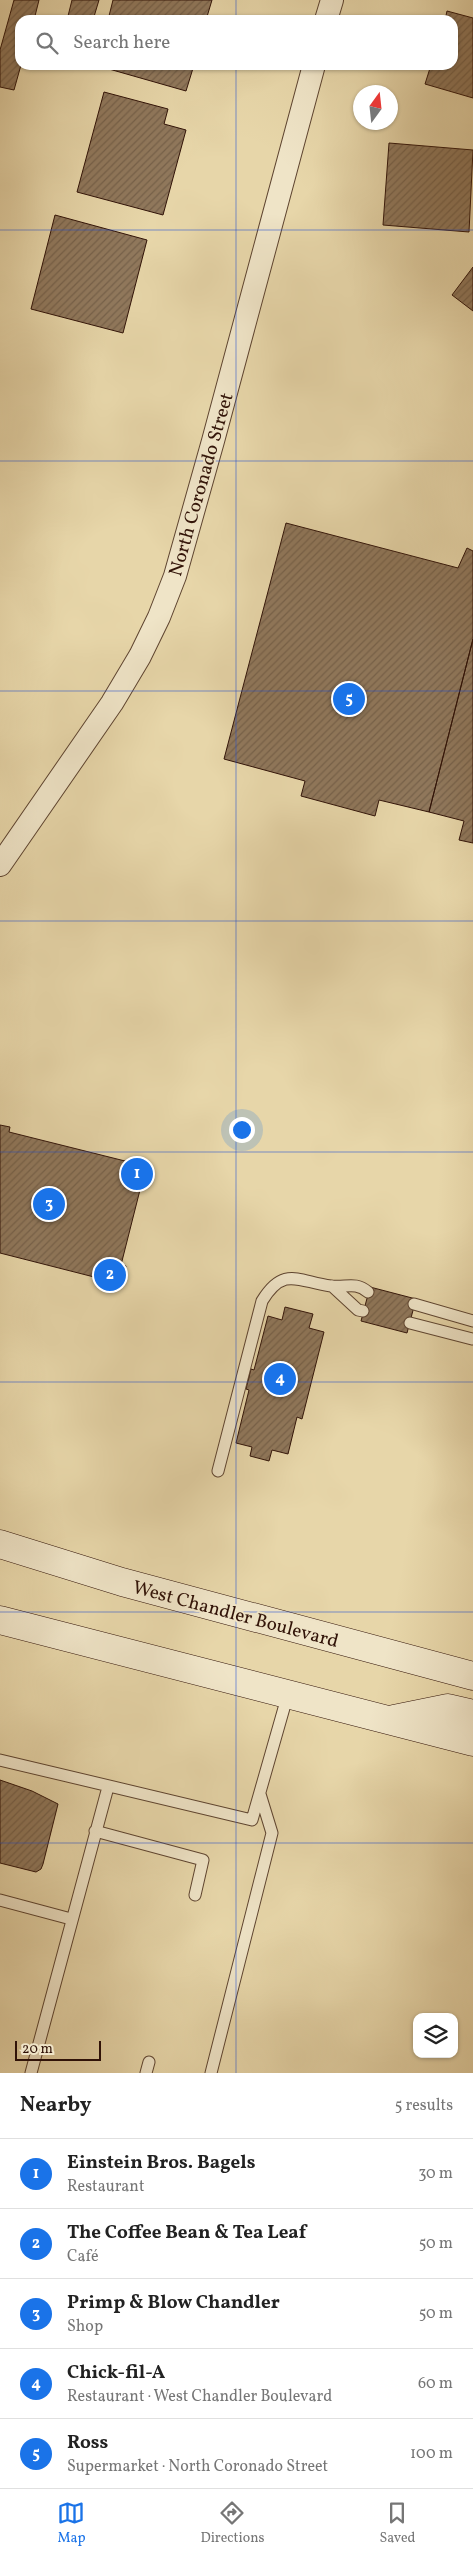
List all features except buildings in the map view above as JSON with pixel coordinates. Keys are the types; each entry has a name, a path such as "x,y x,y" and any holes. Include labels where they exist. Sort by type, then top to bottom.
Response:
{"main road":[{"name":"West Chandler Boulevard","path":"0,1544 132,1585 473,1676"},
{"path":"0,1620 473,1742"},
{"path":"388,1720 448,1708 473,1714"}],"street":[{"path":"328,15 332,0"},
{"name":"North Coronado Street","path":"0,865 112,703 140,656 175,576 214,441 313,70"}],"lane":[{"path":"218,1471 262,1301 270,1288 286,1279 300,1278 332,1286 352,1284 362,1287 368,1292"},
{"path":"332,1286 358,1310 364,1311"},
{"path":"414,1304 473,1321"},
{"path":"410,1323 472,1339"},
{"path":"0,1760 252,1820 288,1694"},
{"path":"30,2073 108,1787"},
{"path":"211,2073 272,1834 260,1792"},
{"path":"95,1831 203,1860 195,1895"},
{"path":"0,1900 71,1919"}],"place":[{"name":"Ross","path":"349,699"},
{"name":"Einstein Bros. Bagels","path":"137,1174"},
{"name":"Primp & Blow Chandler","path":"49,1204"},
{"name":"The Coffee Bean & Tea Leaf","path":"110,1275"},
{"name":"Chick-fil-A","path":"280,1379"}]}
